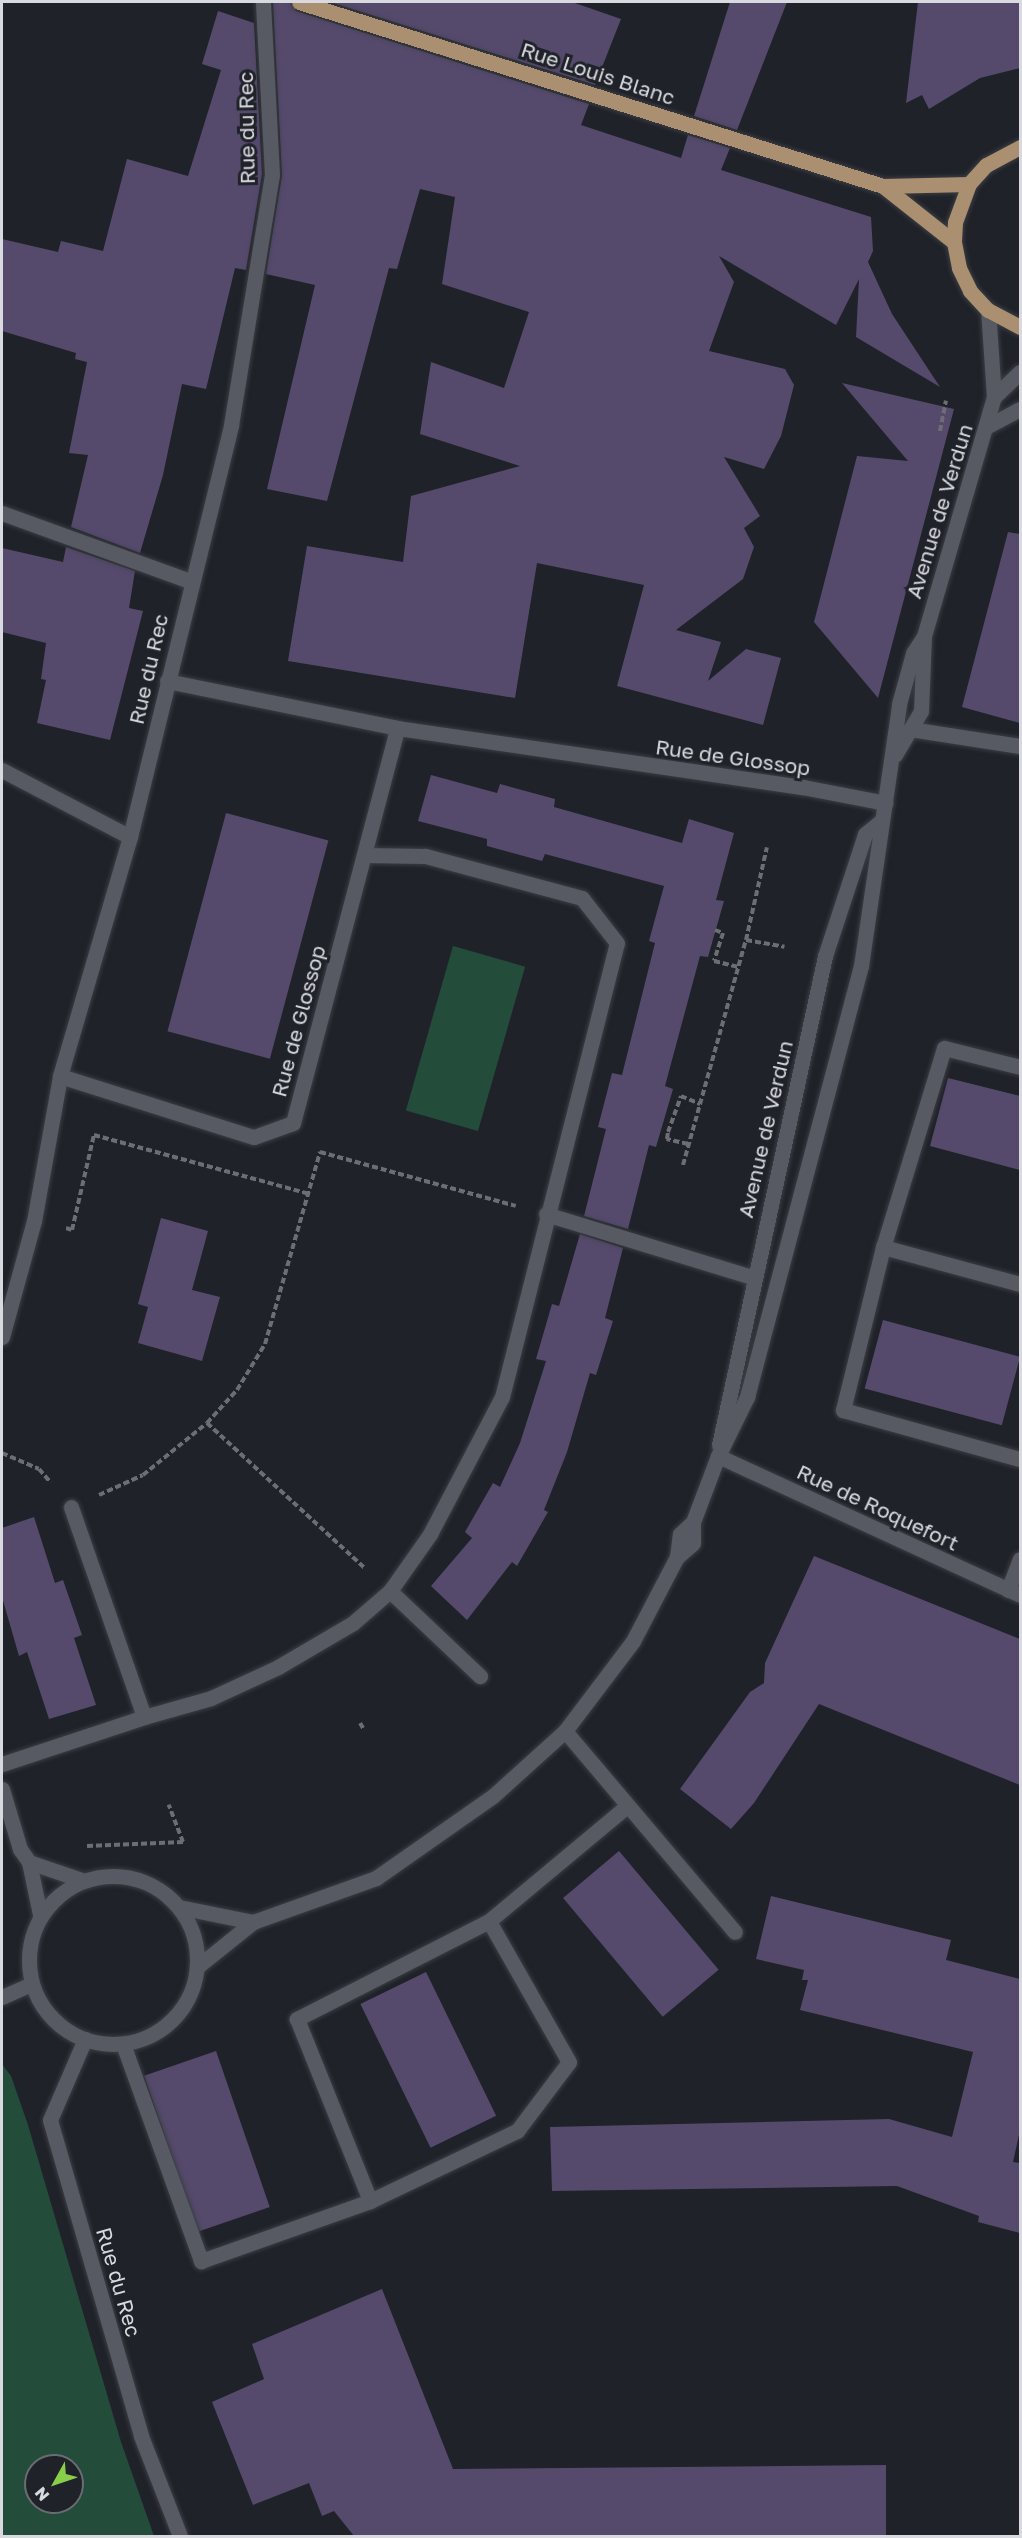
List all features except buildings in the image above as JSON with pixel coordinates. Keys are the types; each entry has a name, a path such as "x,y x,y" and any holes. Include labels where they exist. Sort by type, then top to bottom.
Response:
{"main road":[{"name":"Rue Louis Blanc","path":"307,2 884,186 969,184"},
{"path":"1020,147 986,165 969,184 955,222 954,242 959,268 970,291 988,310 1020,327"},
{"name":"Rue Louis Blanc","path":"884,186 954,242"}],"street":[{"name":"Rue du Rec","path":"2,1337 34,1221 60,1076 130,837 190,581 231,425 272,175 263,2"},
{"name":"Avenue de Verdun","path":"892,760 921,711 924,636 994,397 988,310"},
{"path":"994,397 1020,372"},
{"path":"986,427 1020,409"},
{"path":"2,513 190,581"},
{"name":"Avenue de Verdun","path":"197,1967 252,1922 376,1878 493,1796 565,1731 633,1641 677,1557 693,1543 693,1522 718,1456 747,1397 858,977 880,822 892,760 898,704 913,653 924,636"},
{"name":"Rue de Glossop","path":"167,681 397,728 803,787 885,803"},
{"name":"Rue de Glossop","path":"60,1076 254,1137 293,1123 397,728"},
{"path":"910,729 1020,746"},
{"path":"2,770 130,837"},
{"name":"Avenue de Verdun","path":"718,1456 753,1277 825,956 865,834 880,822"},
{"path":"2,1764 144,1717 211,1698 278,1667 353,1623 390,1591 448,1503 502,1397 546,1214 617,942 582,898 424,856 364,855"},
{"path":"1020,1067 944,1048 883,1247 843,1410 1020,1459"},
{"path":"546,1214 753,1277"},
{"path":"883,1247 1020,1284"},
{"name":"Rue de Roquefort","path":"718,1456 1014,1593"},
{"path":"71,1507 144,1717"},
{"path":"1014,1593 1020,1558"},
{"path":"390,1591 480,1676"},
{"path":"565,1731 735,1932"},
{"path":"2,1790 20,1849 29,1862 40,1914"},
{"path":"370,2201 297,2019 489,1921 627,1806"},
{"path":"29,1862 82,1880"},
{"path":"108,1875 135,1878 159,1889 179,1907 190,1925 197,1967 192,1990 181,2010 155,2032 123,2044 85,2039 61,2027 43,2008 31,1984 27,1960 30,1936 40,1914 58,1894 82,1880 108,1875"},
{"path":"179,1907 252,1922"},
{"path":"123,2044 201,2261 370,2201 517,2131 569,2061 489,1921"},
{"path":"2,1997 31,1984"},
{"name":"Rue du Rec","path":"85,2039 50,2120 141,2436 180,2536"}],"path":[{"path":"940,431 946,401"},
{"path":"683,1165 746,940 767,847"},
{"path":"715,930 723,933 714,961 738,968"},
{"path":"746,940 784,947"},
{"path":"688,1144 667,1139 672,1121 681,1096 700,1104"},
{"path":"665,1118 672,1121"},
{"path":"34,1221 72,1230 94,1135 309,1194"},
{"path":"2,1453 39,1469 71,1507 142,1475 207,1423 237,1390 265,1344 320,1152 546,1214"},
{"path":"207,1423 390,1591"},
{"path":"360,1723 363,1728"},
{"path":"78,1847 183,1842 169,1806"}],"green space":[{"path":"453,946 525,967 478,1131 406,1110"},
{"path":"2,2064 11,2076 28,2125 121,2442 154,2536 2,2536"}]}
